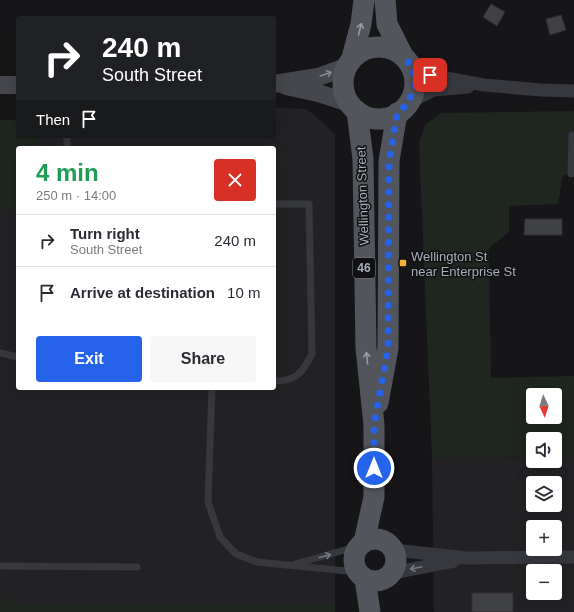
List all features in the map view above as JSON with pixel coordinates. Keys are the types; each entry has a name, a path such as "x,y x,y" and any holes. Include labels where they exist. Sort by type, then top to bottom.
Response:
{"main road":[{"name":"Wellington Street","path":"362,544 374,497 374,425 366,348 363,159 353,107 344,91 343,79 362,24 364,0"},
{"name":"Wellington Street","path":"374,425 388,348 389,161 403,108 415,86 414,74 387,24 385,0"},
{"path":"349,63 362,51 374,47 385,47 397,52 406,59"},
{"path":"353,107 364,115 376,118 385,118 403,108"},
{"name":"Wellington Street","path":"374,497 392,548"},
{"path":"362,544 378,539 392,548"},
{"name":"46","path":"362,544 354,558 375,576 379,612"},
{"name":"46","path":"370,612 375,576 397,562 392,548"}],"street":[{"path":"406,59 430,75 484,85 574,91"},
{"path":"276,84 318,77 349,63"},
{"path":"276,84 318,93 353,107"},
{"path":"0,85 16,85"},
{"path":"403,108 434,90 484,85"},
{"path":"392,548 467,558 574,556"},
{"path":"375,576 467,558"}],"lane":[{"path":"571,174 572,135 574,135"},
{"path":"276,204 309,204 312,354 302,373 285,381 276,381"},
{"path":"0,353 16,357"},
{"path":"212,390 208,502 220,537 236,554 257,562 375,576"},
{"path":"291,565 362,544"},
{"path":"0,566 137,567"}],"shaded area":[{"path":"276,108 307,109 335,134 335,603 9,603 0,597 0,209 16,209 16,390 276,390 276,146 42,146 42,138 276,138"},
{"path":"574,111 574,174 563,175 558,204 509,206 509,232 489,248 491,378 574,376 574,455 562,456 562,432 526,432 526,456 432,458 419,143 425,125 441,113"},
{"path":"0,120 16,120 16,138 42,138 42,146 16,146 16,209 0,209"},
{"path":"574,455 574,612 434,612 432,458 526,456 526,468 562,468 562,456"},
{"path":"0,597 9,603 335,603 335,612 0,612"}],"building":[{"path":"491,4 505,12 497,26 483,17"},
{"path":"561,15 566,30 550,35 546,19"},
{"path":"525,219 562,219 562,235 524,235"},
{"path":"472,593 513,593 513,612 472,612"}],"place":[{"name":"Wellington St near Enterprise St","path":"403,263"}],"route":[{"path":"374,468 374,425 388,348 389,161 397,114 408,103 415,86 414,74 408,62 430,75"}]}
